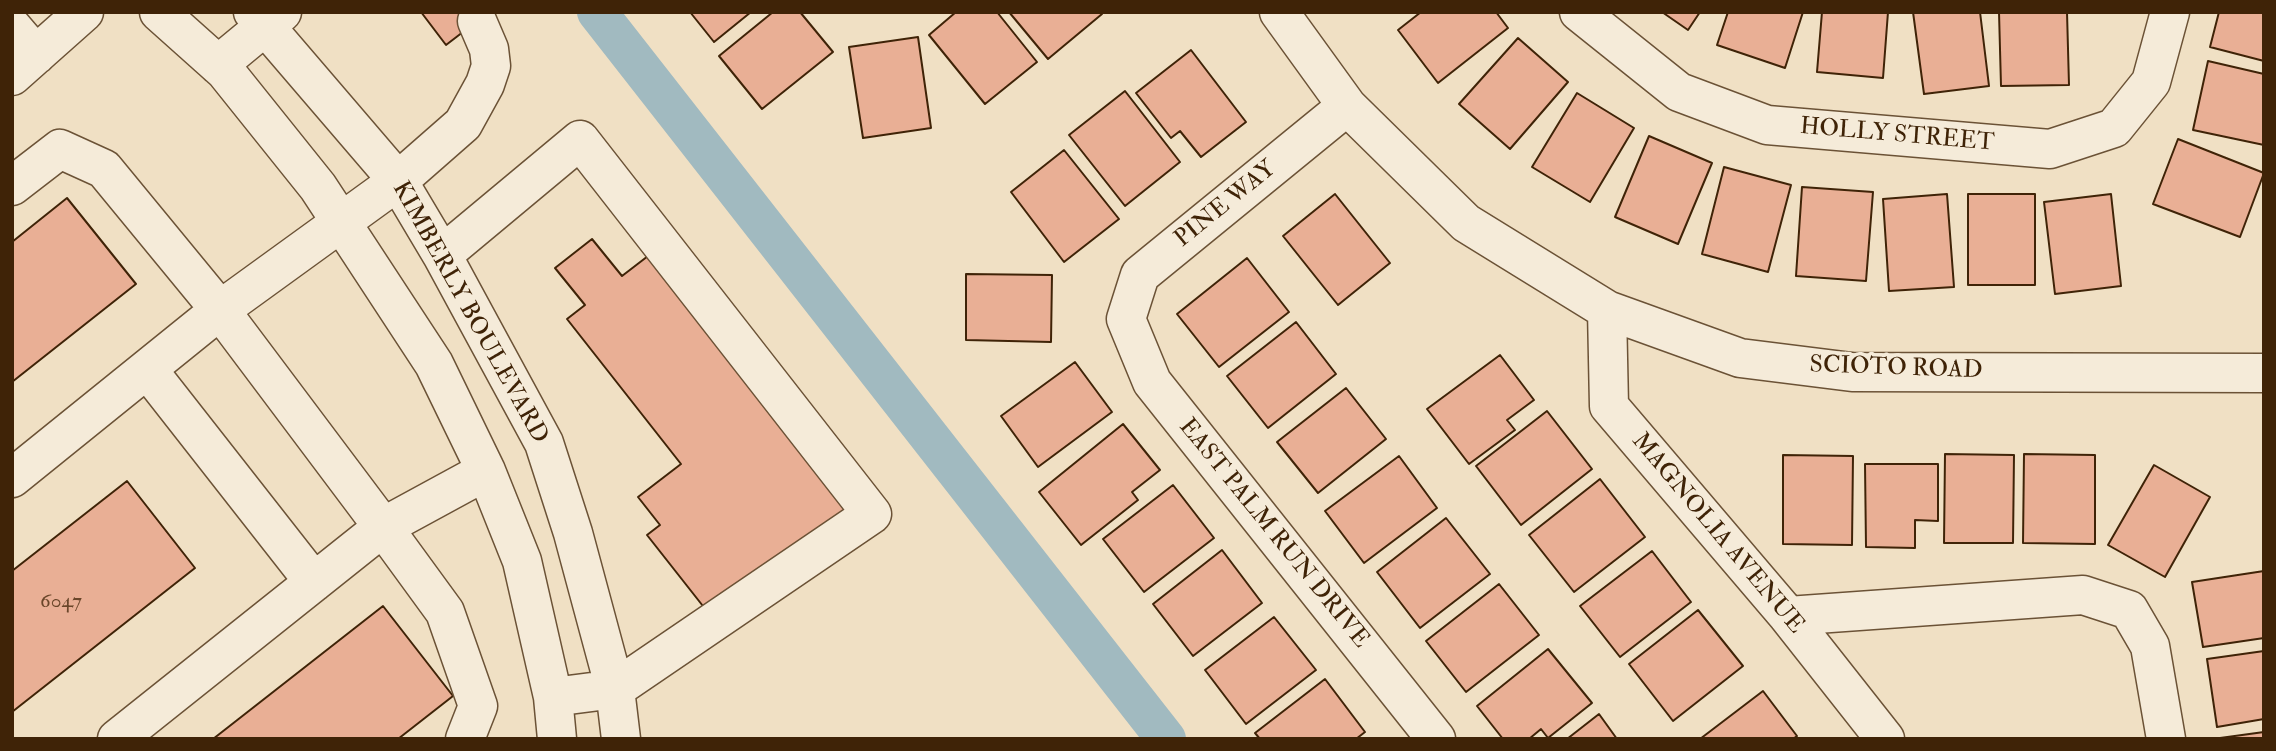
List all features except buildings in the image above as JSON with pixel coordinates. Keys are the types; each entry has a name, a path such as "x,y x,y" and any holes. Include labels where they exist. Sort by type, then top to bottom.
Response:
{"street":[{"path":"20,53 84,12"},
{"path":"159,12 218,65 318,187 434,363 486,471 522,561 553,697 557,739"},
{"name":"SCIOTO ROAD","path":"1279,12 1347,106 1466,223 1607,310 1740,358 1852,372 2264,373"},
{"name":"HOLLY STREET","path":"1579,12 1679,92 1767,125 2050,149 2114,128 2151,82 2170,12"},
{"path":"218,65 267,16"},
{"name":"KIMBERLY BOULEVARD","path":"267,16 398,181 544,443 573,533 615,689 621,739"},
{"path":"12,478 220,310 398,181 463,124 491,66 489,48 477,21"},
{"name":"PINE WAY","path":"1126,319 1140,275 1347,106"},
{"path":"442,256 580,140 872,514 615,689 553,697"},
{"path":"12,186 60,149 104,169 220,310 445,612 478,706 466,739"},
{"name":"MAGNOLIA AVENUE","path":"1607,310 1609,406 1788,616 1885,739"},
{"name":"EAST PALM RUN DRIVE","path":"1126,319 1152,382 1436,739"},
{"path":"147,369 314,582"},
{"path":"117,739 383,527 486,471"},
{"path":"1788,616 2083,595 2129,610 2150,646 2166,739"}],"waterway":[{"path":"597,12 1166,739"}]}
